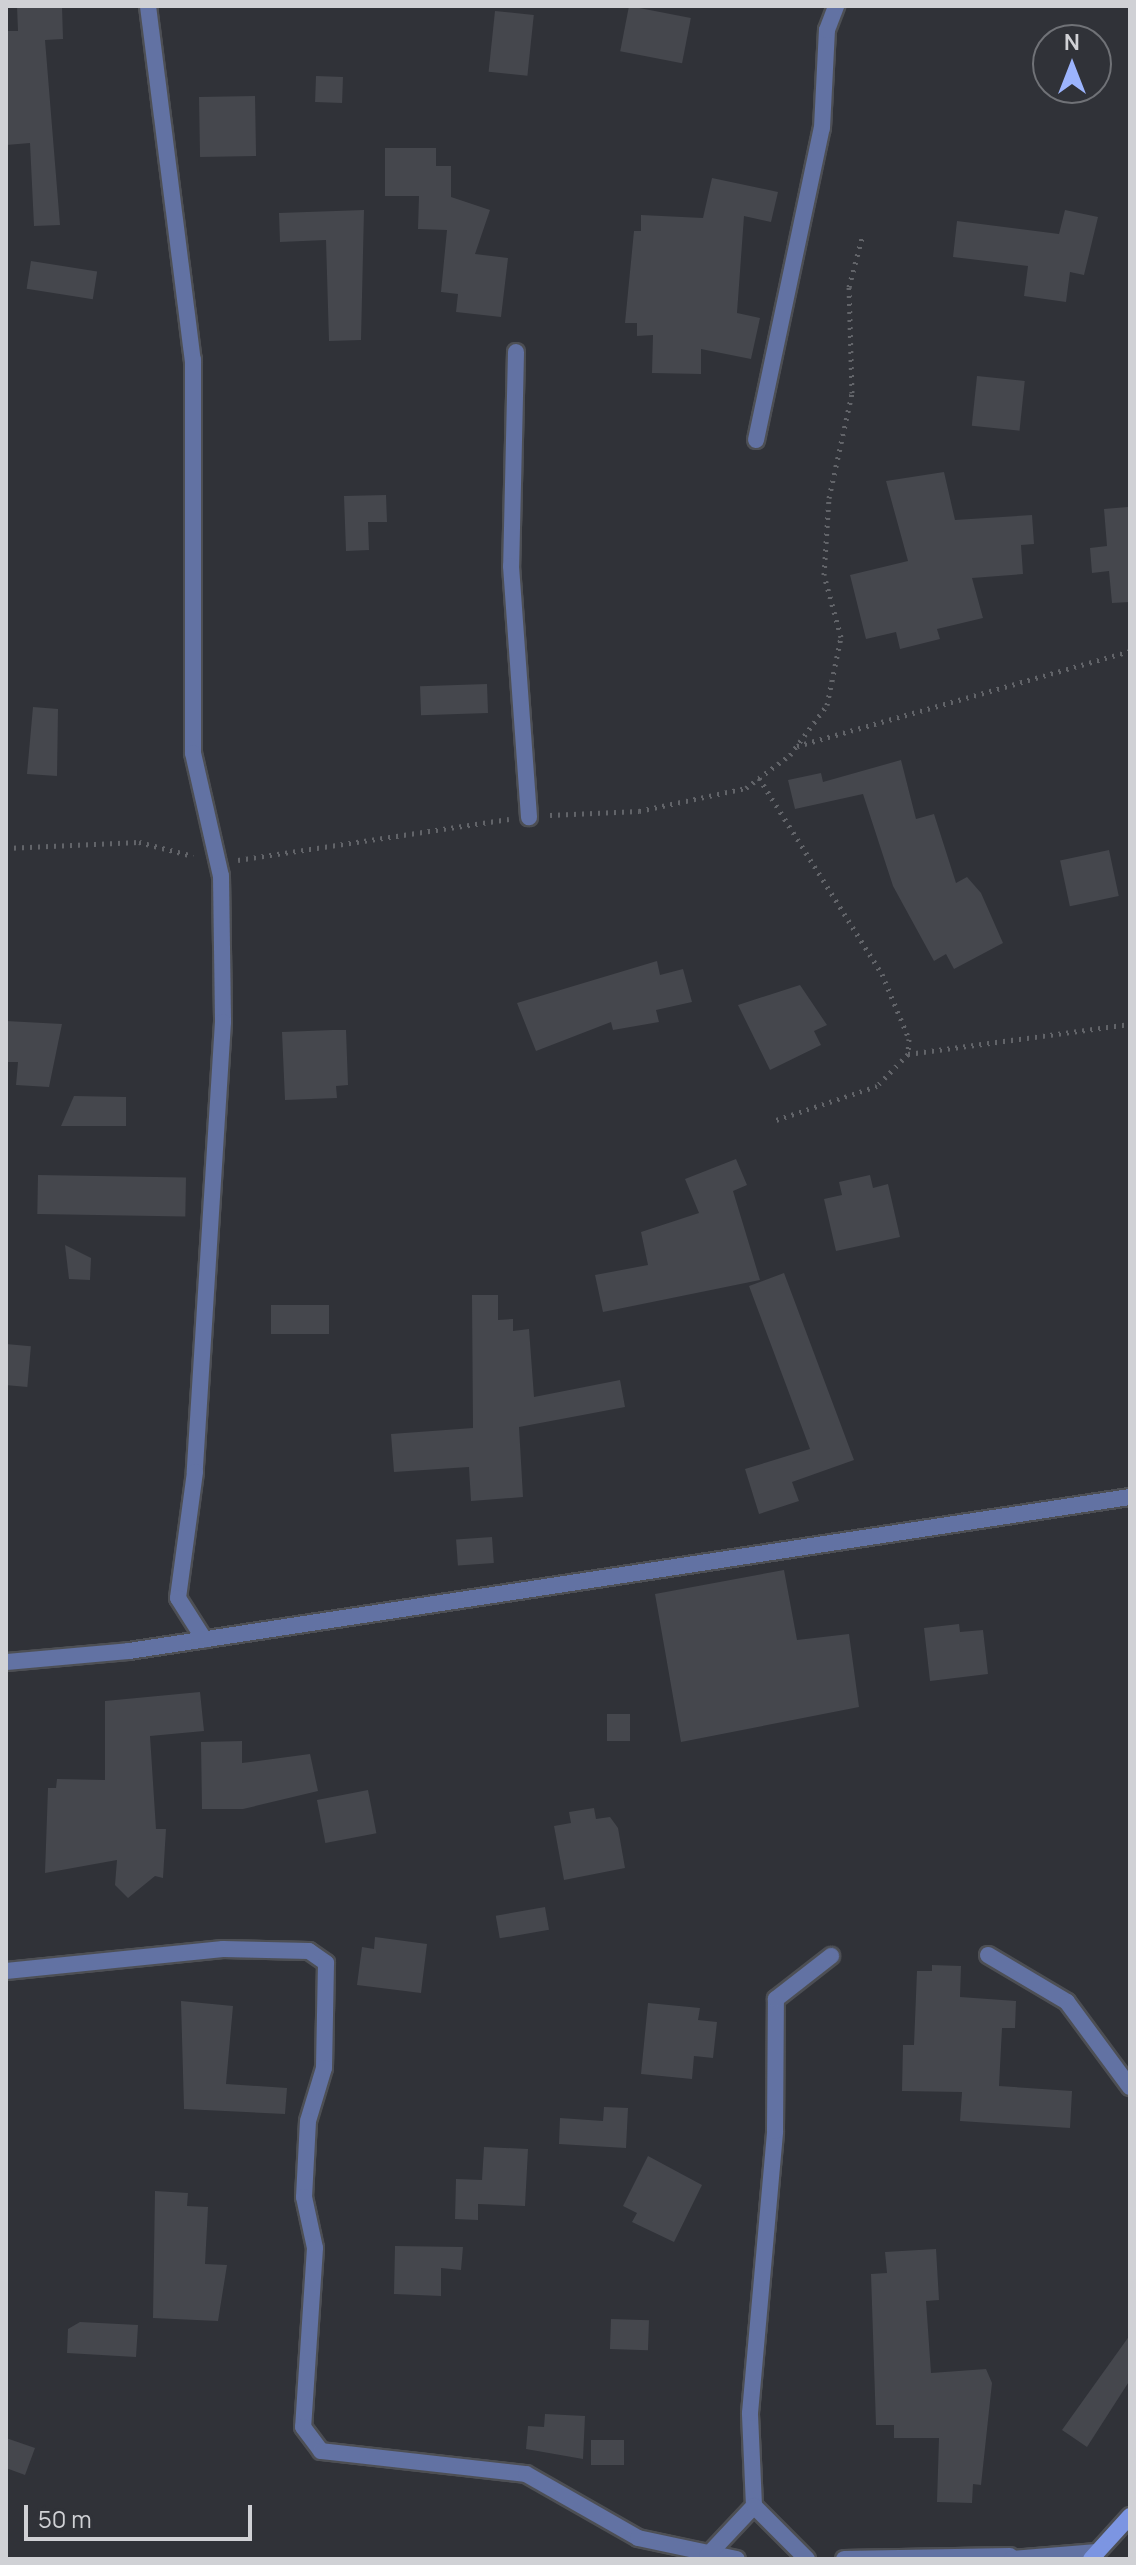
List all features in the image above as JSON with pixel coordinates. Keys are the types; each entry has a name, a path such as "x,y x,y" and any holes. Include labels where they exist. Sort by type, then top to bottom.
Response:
{"street":[{"path":"148,6 193,360 193,753 218,862 223,1022 195,1472 178,1598 204,1639"},
{"path":"756,440 822,128 827,30 836,6"},
{"path":"516,352 511,566 529,817"},
{"path":"6,1662 204,1639 1130,1497"},
{"path":"6,1971 223,1949 309,1951 326,1963 324,2068 308,2121 304,2197 315,2248 303,2427 321,2451 526,2474 638,2538 707,2556 737,2559"},
{"path":"988,1955 1067,2002 1130,2087"},
{"path":"807,2559 754,2506 750,2413 775,2131 776,1999 831,1956"},
{"path":"707,2556 754,2506"},
{"path":"844,2559 1094,2555 1130,2516"}],"path":[{"path":"6,848 139,842 218,862 529,817 639,811 746,788 796,746 827,705 841,637 824,575 829,498 852,393 849,287 863,234"},
{"path":"796,746 1130,651"},
{"path":"759,778 882,974 909,1039 908,1054"},
{"path":"773,1121 877,1086 908,1054 1130,1024"}],"building":[{"path":"17,6 62,6 63,39 45,40 60,225 34,226 30,143 6,145 6,31 18,31"},
{"path":"629,6 691,18 682,63 620,51"},
{"path":"495,11 534,15 527,76 489,72"},
{"path":"316,76 343,77 342,103 315,102"},
{"path":"255,96 256,156 200,157 199,97"},
{"path":"385,148 436,148 436,166 451,166 451,197 490,210 475,254 508,258 501,317 456,312 458,294 441,292 447,230 418,229 419,196 385,196"},
{"path":"712,178 778,192 771,222 744,216 737,313 760,318 751,359 701,349 701,374 652,373 653,335 637,336 637,323 625,323 634,231 641,231 641,215 703,218"},
{"path":"364,210 361,340 329,341 326,240 280,242 279,213"},
{"path":"1065,210 1098,217 1084,275 1070,272 1066,302 1024,296 1028,266 953,257 957,221 1059,234"},
{"path":"31,261 97,271 93,299 27,289"},
{"path":"977,376 1025,381 1020,431 972,426"},
{"path":"944,472 955,520 1032,515 1034,544 1021,545 1023,574 972,578 983,618 937,629 940,639 900,649 896,632 866,639 850,575 908,561 886,481"},
{"path":"386,495 387,522 368,522 369,550 346,551 344,496"},
{"path":"1128,507 1130,602 1112,603 1109,571 1092,573 1090,548 1107,546 1104,509"},
{"path":"487,684 488,713 421,715 420,686"},
{"path":"33,707 58,709 57,776 27,774"},
{"path":"901,760 916,819 934,814 956,883 967,877 981,893 1003,943 954,969 946,954 934,961 893,886 863,794 795,809 788,780 821,773 823,782"},
{"path":"1109,850 1119,896 1070,906 1060,860"},
{"path":"657,961 660,975 683,969 692,1002 656,1010 659,1022 613,1030 611,1022 536,1051 517,1003"},
{"path":"800,985 827,1025 814,1031 821,1045 770,1070 738,1005"},
{"path":"6,1021 62,1024 49,1087 16,1085 18,1062 6,1062"},
{"path":"346,1030 348,1085 336,1086 337,1098 285,1100 282,1032"},
{"path":"74,1096 126,1097 126,1126 61,1126"},
{"path":"736,1159 747,1185 733,1191 760,1280 603,1312 595,1275 648,1265 641,1232 699,1213 685,1179"},
{"path":"38,1175 186,1178 185,1217 37,1214"},
{"path":"870,1175 873,1188 888,1184 900,1237 836,1251 824,1199 842,1195 839,1182"},
{"path":"65,1245 91,1258 90,1280 69,1279"},
{"path":"784,1273 854,1460 792,1482 799,1501 759,1514 745,1469 810,1449 749,1286"},
{"path":"472,1295 498,1295 498,1320 513,1319 513,1331 529,1329 534,1397 620,1380 625,1407 519,1427 523,1497 471,1501 469,1467 394,1472 391,1434 473,1428"},
{"path":"271,1305 329,1305 329,1334 271,1334"},
{"path":"6,1344 31,1346 27,1387 6,1385"},
{"path":"492,1537 494,1563 458,1565 456,1540"},
{"path":"784,1570 797,1640 849,1634 859,1707 681,1742 655,1594"},
{"path":"959,1624 960,1632 983,1630 988,1674 930,1681 924,1628"},
{"path":"200,1692 204,1731 150,1736 156,1829 166,1829 163,1878 155,1876 128,1898 115,1885 117,1860 45,1873 48,1788 56,1788 57,1779 105,1780 105,1701"},
{"path":"607,1714 630,1714 630,1741 607,1741"},
{"path":"242,1741 242,1763 310,1754 318,1791 243,1809 202,1809 201,1742"},
{"path":"368,1790 376,1833 325,1843 317,1800"},
{"path":"594,1808 596,1819 610,1817 618,1828 625,1868 564,1880 554,1826 571,1823 569,1812"},
{"path":"545,1907 549,1930 500,1938 496,1916"},
{"path":"375,1937 427,1944 421,1993 357,1985 362,1947 374,1949"},
{"path":"932,1965 961,1966 960,1997 1016,2001 1015,2028 1002,2028 999,2086 1072,2091 1070,2128 960,2121 962,2092 902,2091 903,2045 914,2045 917,1971 932,1971"},
{"path":"181,2001 233,2006 226,2084 287,2088 285,2114 184,2109"},
{"path":"648,2003 700,2008 698,2020 717,2022 713,2058 694,2056 692,2079 641,2074"},
{"path":"604,2107 628,2108 626,2148 559,2144 560,2118 603,2121"},
{"path":"484,2147 528,2149 525,2206 478,2204 478,2220 455,2219 456,2179 482,2180"},
{"path":"648,2156 702,2185 674,2242 632,2222 637,2213 623,2206"},
{"path":"155,2191 188,2193 187,2206 208,2207 205,2264 227,2265 218,2321 153,2318"},
{"path":"395,2246 463,2247 461,2270 441,2268 441,2296 394,2294"},
{"path":"936,2249 939,2300 926,2301 931,2373 986,2369 992,2383 981,2485 973,2484 972,2503 937,2502 939,2438 894,2438 894,2425 876,2425 871,2274 887,2273 885,2252"},
{"path":"611,2319 649,2320 648,2350 610,2349"},
{"path":"80,2322 138,2325 136,2357 67,2353 68,2329"},
{"path":"1130,2335 1130,2380 1087,2447 1062,2430"},
{"path":"545,2414 585,2416 583,2459 526,2449 528,2426 544,2427"},
{"path":"6,2438 35,2448 25,2475 6,2468"},
{"path":"591,2440 624,2440 624,2465 591,2465"}]}
